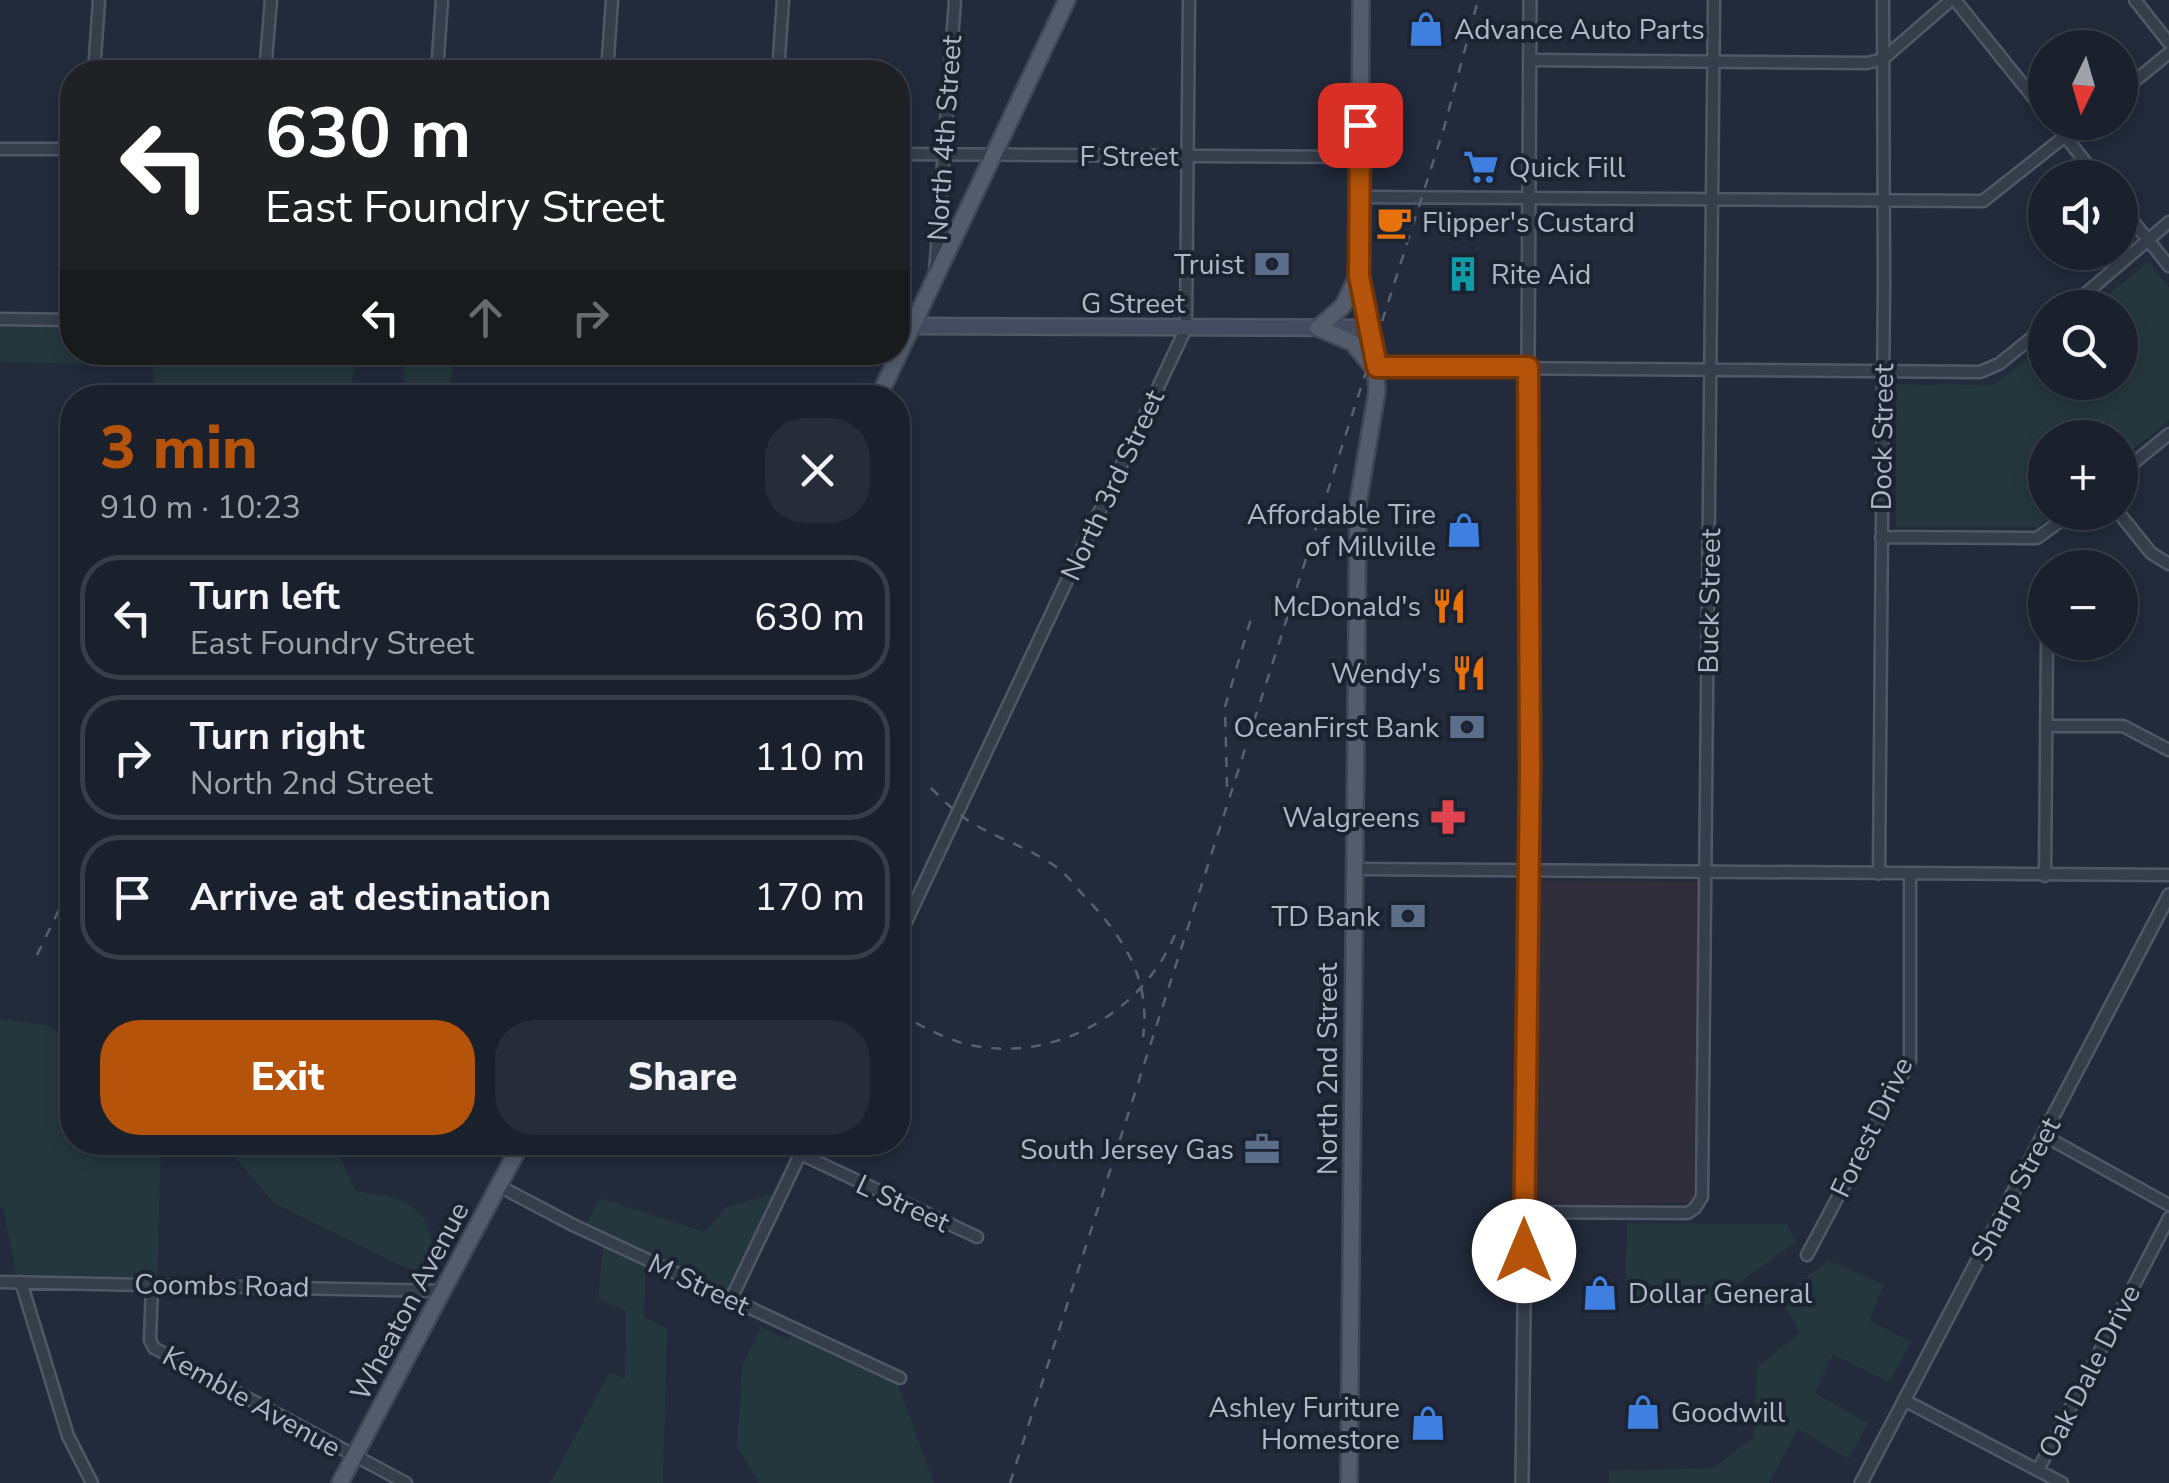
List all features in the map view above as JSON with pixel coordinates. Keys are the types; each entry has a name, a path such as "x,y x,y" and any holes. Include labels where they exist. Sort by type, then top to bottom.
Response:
{"main road":[{"path":"910,316 934,277 1067,0"},
{"name":"North 2nd Street","path":"1349,1483 1358,504 1374,419 1377,367 1359,271 1361,0"},
{"path":"1359,271 1343,306 1318,328 1353,343 1377,367"},
{"name":"G Street","path":"910,326 1368,328"},
{"name":"Wheaton Avenue","path":"340,1483 515,1155"}],"street":[{"path":"95,60 100,0"},
{"path":"266,60 271,0"},
{"path":"437,60 442,0"},
{"path":"607,60 612,0"},
{"path":"779,60 783,0"},
{"name":"North 4th Street","path":"934,277 955,0"},
{"name":"North 3rd Street","path":"910,914 1186,328 1190,0"},
{"path":"1522,1483 1530,768 1530,0"},
{"name":"Buck Street","path":"1524,1212 1688,1213 1700,1202 1705,1088 1714,0"},
{"name":"Dock Street","path":"1879,874 1882,0"},
{"path":"1530,60 1867,64 1883,59 1953,0 2028,91"},
{"path":"2134,0 2169,43"},
{"path":"2138,79 2169,54"},
{"path":"1360,197 1983,201 2061,140"},
{"path":"2067,140 2084,160"},
{"path":"0,149 60,149"},
{"name":"F Street","path":"910,154 1360,157"},
{"path":"2090,290 2169,222"},
{"path":"2138,227 2169,266"},
{"path":"0,319 60,320"},
{"path":"1377,367 1985,371 2028,341"},
{"path":"2138,459 2169,434"},
{"path":"1882,537 2037,538 2048,530"},
{"path":"2133,530 2151,552 2169,564"},
{"path":"2044,876 2047,660"},
{"path":"2046,726 2123,726 2169,750"},
{"path":"1354,869 2169,875"},
{"name":"Forest Drive","path":"1807,1254 1910,1061 1910,874"},
{"name":"Sharp Street","path":"1861,1483 2169,895"},
{"path":"2043,1135 2169,1205"},
{"path":"731,1299 800,1155"},
{"name":"L Street","path":"802,1155 977,1237"},
{"name":"M Street","path":"499,1186 900,1378"},
{"name":"Oak Dale Drive","path":"2038,1470 2169,1218"},
{"name":"Coombs Road","path":"0,1282 443,1291"},
{"path":"21,1282 68,1436 92,1483"},
{"name":"Kemble Avenue","path":"152,1284 150,1340 154,1348 354,1456"},
{"path":"1904,1400 2062,1483"},
{"path":"354,1456 406,1483"}],"shaded area":[{"path":"1534,881 1700,882 1693,1203 1537,1205"}],"green space":[{"path":"2148,262 2169,288 2169,420 2138,445 2138,420 2028,420 2028,527 1896,527 1896,384 1993,385 2028,359 2028,400 2138,400 2138,290 2114,290"},
{"path":"0,320 60,320 60,363 0,362"},
{"path":"153,365 453,365 449,385 403,385 404,366 354,366 352,385 154,385"},
{"path":"0,1019 45,1025 60,1032 60,1155 161,1155 157,1283 18,1282 0,1208"},
{"path":"233,1155 339,1155 355,1191 398,1199 421,1215 432,1245 425,1277 274,1203"},
{"path":"778,1193 726,1297 646,1260 644,1317 667,1329 663,1483 550,1483 610,1372 625,1379 626,1311 598,1299 604,1239 584,1229 600,1198 705,1232 726,1207"},
{"path":"1627,1223 1787,1224 1796,1242 1708,1305 1625,1305"},
{"path":"1829,1260 1884,1285 1869,1320 1911,1342 1889,1382 1833,1354 1815,1393 1868,1423 1849,1459 1798,1429 1769,1483 1608,1483 1609,1471 1713,1468 1754,1437 1757,1367 1800,1333 1780,1298"},
{"path":"761,1327 789,1340 795,1329 894,1374 934,1483 759,1483 737,1447 742,1366"}],"railway":[{"path":"1010,1483 1444,128 1478,0"},
{"path":"1227,787 1225,707 1253,612"},
{"path":"931,788 972,823 1055,866 1101,914 1124,945 1139,979 1143,1037"},
{"path":"37,955 60,908"},
{"path":"910,1020 975,1046 1006,1049 1066,1038 1094,1025 1142,987 1175,935"}],"place":[{"name":"Advance Auto Parts","path":"1426,29"},
{"name":"Quick Fill","path":"1481,167"},
{"name":"Flipper's Custard","path":"1394,222"},
{"name":"Truist","path":"1272,264"},
{"name":"Rite Aid","path":"1463,274"},
{"name":"Affordable Tire of Millville","path":"1464,530"},
{"name":"McDonald's","path":"1449,606"},
{"name":"Wendy's","path":"1469,673"},
{"name":"OceanFirst Bank","path":"1467,727"},
{"name":"Walgreens","path":"1448,817"},
{"name":"TD Bank","path":"1408,916"},
{"name":"South Jersey Gas","path":"1262,1149"},
{"name":"Dollar General","path":"1600,1293"},
{"name":"Goodwill","path":"1643,1412"},
{"name":"Ashley Furiture Homestore","path":"1428,1423"}],"route":[{"path":"1360,125 1360,291 1377,367 1528,367 1530,768 1524,1251"}]}
